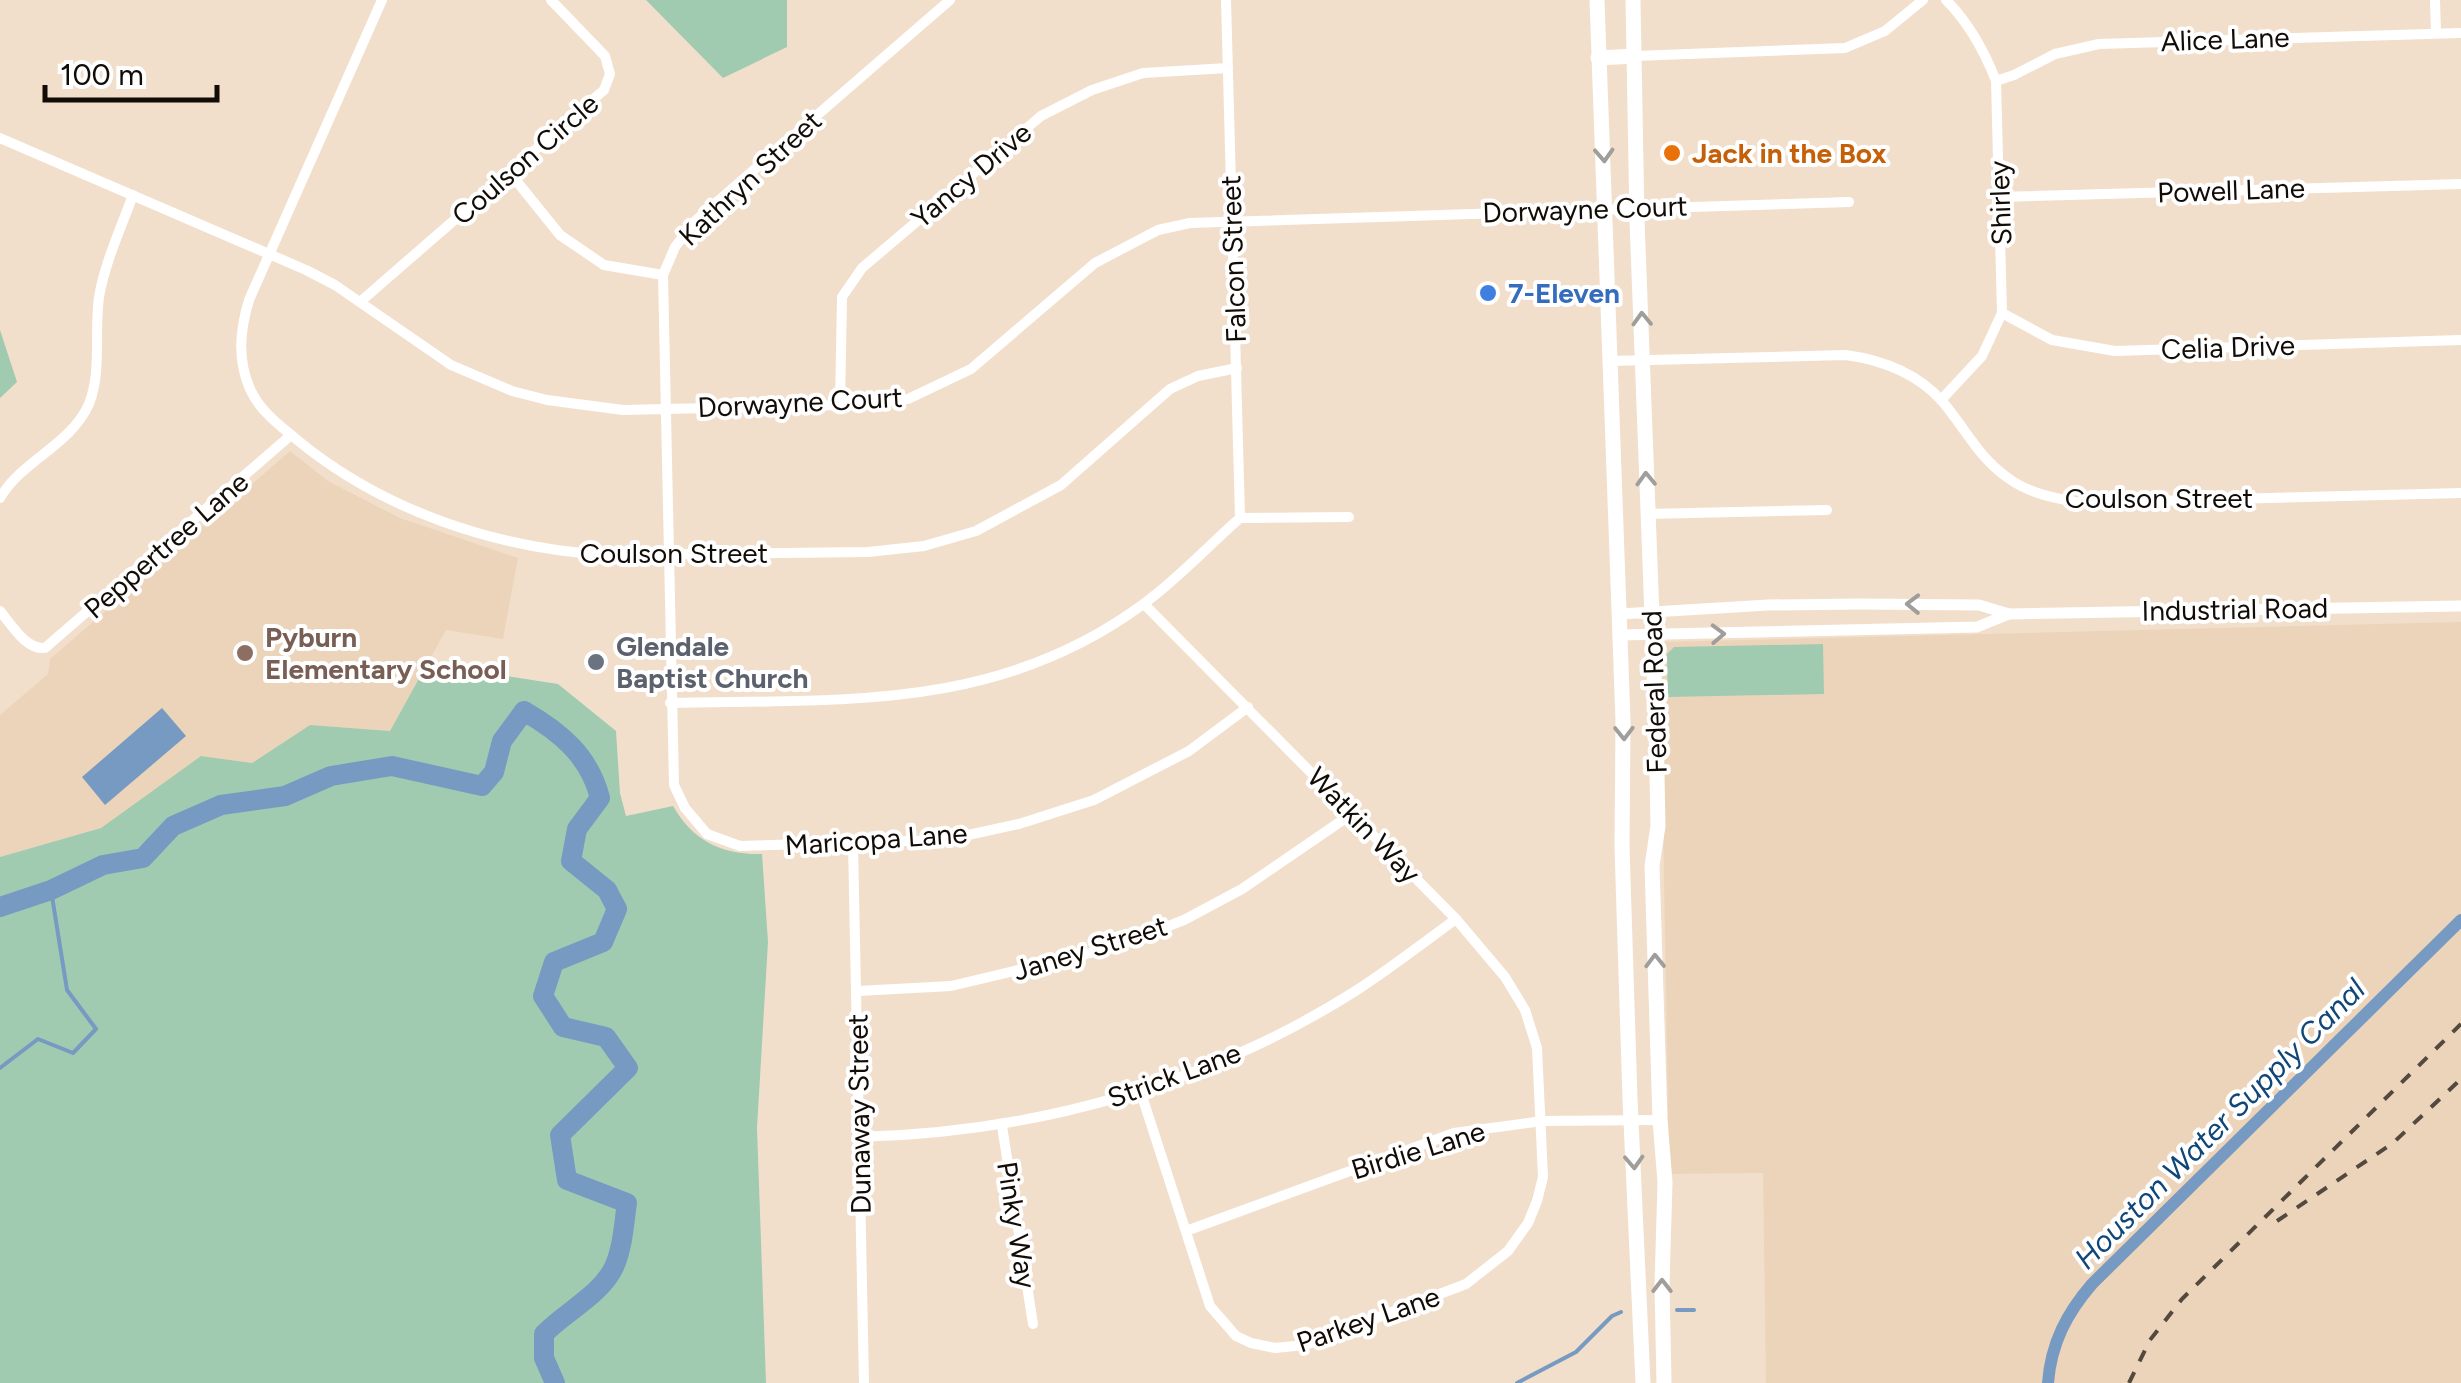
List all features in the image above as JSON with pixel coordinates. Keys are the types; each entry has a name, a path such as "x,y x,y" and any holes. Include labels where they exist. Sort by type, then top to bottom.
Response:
{"main road":[{"name":"Federal Road","path":"1597,0 1620,614 1631,1120 1643,1383"},
{"name":"Federal Road","path":"1633,0 1636,207 1658,826 1653,883 1660,1120 1666,1182 1662,1285 1666,1379"},
{"path":"1598,58 1635,56"},
{"path":"1624,884 1653,883"}],"street":[{"path":"270,253 382,0"},
{"name":"Coulson Circle","path":"360,302 604,90 610,74 605,56 551,0"},
{"name":"Falcon Street","path":"1226,0 1240,518"},
{"path":"1635,56 1830,50 1885,32 1923,0"},
{"name":"Shirley","path":"1942,400 1982,356 2002,313 1996,81 1970,28 1946,0"},
{"path":"2435,0 2436,33"},
{"name":"Kathryn Street","path":"714,837 685,808 674,786 663,275 675,247 695,221 942,2"},
{"name":"Alice Lane","path":"1996,81 2054,54 2099,44 2461,33"},
{"name":"Yancy Drive","path":"840,406 842,296 862,268 1041,116 1092,90 1143,74 1228,68"},
{"name":"Dorwayne Court","path":"0,138 270,253 335,285 451,364 512,391 589,407 664,410 840,406 908,399 971,369 1095,263 1158,230 1190,223 1848,202"},
{"path":"510,173 560,235 604,264 663,275"},
{"name":"Powell Lane","path":"2000,196 2461,184"},
{"path":"0,498 67,437 88,405 94,388 95,333 104,276 133,195"},
{"name":"Coulson Street","path":"270,253 248,300 240,344 250,388 262,410 346,475 396,502 495,538 567,552 668,556 868,552 924,546 976,530 1061,485 1170,389 1198,376 1237,368"},
{"name":"Celia Drive","path":"2002,313 2052,340 2115,351 2461,340"},
{"name":"Coulson Street","path":"1610,360 1846,355 1878,359 1914,378 1942,400 1988,462 2010,479 2048,498 2114,503 2461,493"},
{"name":"Peppertree Lane","path":"0,611 30,646 45,648 291,434"},
{"path":"1647,514 1827,510"},
{"path":"670,703 887,698 984,681 1067,650 1144,604 1240,518 1349,518"},
{"name":"Watkin Way","path":"1144,604 1456,919 1504,977 1525,1010 1537,1048 1540,1075"},
{"path":"1859,604 1859,630"},
{"name":"Industrial Road","path":"1620,614 1859,604 1979,605 2009,614 2461,606"},
{"name":"Industrial Road","path":"1620,636 1977,628 2009,614"},
{"name":"Maricopa Lane","path":"714,837 740,846 853,844 946,840 1018,824 1094,800 1189,751 1248,707"},
{"name":"Janey Street","path":"858,991 951,986 1112,948 1184,920 1242,889 1353,813"},
{"name":"Dunaway Street","path":"853,844 864,1383"},
{"name":"Strick Lane","path":"857,1137 1002,1126 1141,1093 1272,1038 1356,990 1456,919"},
{"name":"Parkey Lane","path":"1141,1093 1210,1306 1236,1336 1275,1348 1305,1344 1466,1284 1508,1250 1528,1223 1543,1177 1540,1075"},
{"name":"Birdie Lane","path":"1186,1231 1454,1133 1542,1122 1660,1120"},
{"name":"Pinky Way","path":"1002,1126 1033,1324"}],"shaded area":[{"name":"Pyburn Elementary School","path":"290,451 328,481 400,518 518,558 503,639 446,630 390,731 310,725 252,763 201,756 101,828 0,857 0,715 48,674 50,659"},
{"path":"2461,622 2461,1383 1766,1383 1763,1173 1669,1174 1660,642"}],"green space":[{"path":"646,0 787,0 787,47 723,78"},
{"path":"0,330 17,382 0,398"},
{"path":"1823,644 1824,694 1668,697 1667,654 1674,647"},
{"path":"427,664 558,684 616,731 620,793 626,816 673,806 690,828 710,844 734,852 762,854 768,942 757,1128 766,1383 0,1383 0,857 101,828 201,756 252,763 310,725 390,731"}],"water":[{"path":"162,708 186,736 105,805 82,777"}],"waterway":[{"path":"0,907 51,890 103,865 143,858 173,826 221,805 285,796 331,776 392,766 482,786 494,772 502,741 524,711 561,736 589,769 600,798 577,829 571,861 607,890 617,909 603,942 554,962 543,996 563,1027 606,1037 628,1068 560,1135 567,1180 627,1203 619,1252 608,1277 544,1334 544,1358 555,1383"},
{"path":"0,1068 38,1039 73,1053 96,1029 67,990 51,890"},
{"name":"Houston Water Supply Canal","path":"2048,1383 2062,1329 2092,1284 2461,920"},
{"path":"1677,1310 1694,1310"},
{"path":"1517,1383 1576,1352 1621,1312"}],"railway":[{"path":"2129,1383 2150,1340 2182,1299 2461,1024"},
{"path":"2277,1221 2393,1143 2461,1079"}],"place":[{"name":"Jack in the Box","path":"1672,153"},
{"name":"7-Eleven","path":"1488,293"},
{"name":"Pyburn Elementary School","path":"245,653"},
{"name":"Glendale Baptist Church","path":"596,662"}]}
